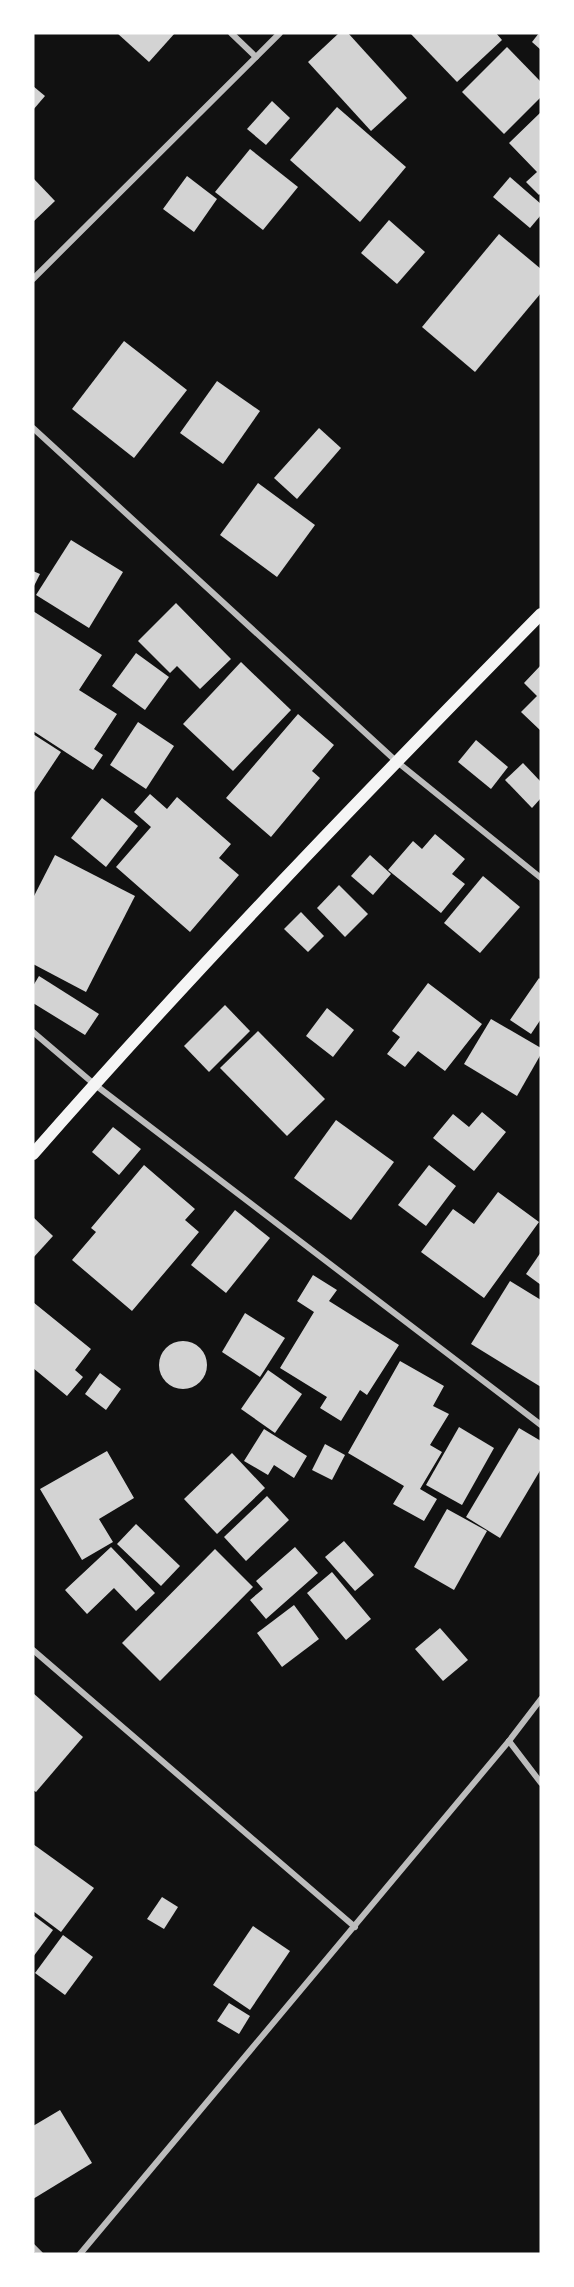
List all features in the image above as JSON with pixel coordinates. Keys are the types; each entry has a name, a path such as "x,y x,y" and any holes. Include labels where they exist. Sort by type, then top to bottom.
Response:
{"main road":[{"path":"33,1154 94,1084 396,761 541,614"}],"street":[{"path":"231,33 256,57"},
{"path":"33,279 280,33"},
{"path":"33,428 396,761 541,878"},
{"path":"33,1032 94,1084 541,1425"},
{"path":"33,1650 355,1927"},
{"path":"80,2254 509,1742 541,1699"},
{"path":"509,1742 541,1783"},
{"path":"33,2247 40,2254"}],"building":[{"path":"117,33 175,33 149,62"},
{"path":"339,33 348,33 407,98 371,131 308,62"},
{"path":"410,33 496,33 502,40 457,82"},
{"path":"541,33 541,50 532,42"},
{"path":"507,47 541,82 541,97 504,134 462,92"},
{"path":"33,86 45,96 33,110"},
{"path":"272,101 290,118 266,145 247,129"},
{"path":"337,107 406,167 360,222 290,160"},
{"path":"541,112 541,193 539,195 526,182 537,172 509,143"},
{"path":"250,149 298,187 263,230 215,192"},
{"path":"187,176 217,199 194,232 163,209"},
{"path":"510,177 541,204 541,215 530,228 493,197"},
{"path":"33,178 55,201 33,222"},
{"path":"389,220 425,252 397,284 361,253"},
{"path":"499,234 541,269 541,293 475,372 422,327"},
{"path":"124,341 187,390 134,458 72,409"},
{"path":"217,381 260,411 223,464 180,433"},
{"path":"319,428 341,448 297,499 274,478"},
{"path":"258,483 315,525 277,577 220,535"},
{"path":"71,540 123,572 89,628 36,595"},
{"path":"33,571 40,574 33,588"},
{"path":"176,603 231,659 200,689 177,666 170,673 138,641"},
{"path":"33,611 102,655 79,690 117,714 94,749 103,755 93,770 33,731"},
{"path":"136,653 169,677 145,710 112,686"},
{"path":"241,662 291,710 233,771 183,724"},
{"path":"541,665 541,731 521,712 537,696 524,683"},
{"path":"298,714 334,745 312,771 320,778 271,837 226,798"},
{"path":"138,722 174,746 146,789 110,765"},
{"path":"33,734 61,752 33,794"},
{"path":"476,740 508,767 491,789 458,762"},
{"path":"523,763 541,782 541,798 532,808 505,780"},
{"path":"150,794 167,809 177,797 231,844 219,858 239,875 190,932 116,867 151,827 134,812"},
{"path":"102,798 138,826 106,867 71,838"},
{"path":"435,834 465,859 452,874 465,884 441,913 388,870 413,841 422,849"},
{"path":"55,855 135,896 86,992 33,964 33,898"},
{"path":"370,855 391,874 373,895 351,876"},
{"path":"483,876 520,907 480,953 444,923"},
{"path":"339,885 368,914 345,937 317,908"},
{"path":"301,912 324,936 308,952 284,929"},
{"path":"39,976 99,1014 85,1035 33,1003 33,986"},
{"path":"539,978 541,980 541,1019 531,1034 510,1020"},
{"path":"428,983 482,1024 445,1071 418,1051 405,1067 387,1054 400,1037 392,1031"},
{"path":"225,1005 250,1031 209,1072 184,1046"},
{"path":"327,1008 354,1030 333,1057 306,1036"},
{"path":"491,1019 541,1048 541,1054 517,1096 464,1064"},
{"path":"258,1031 325,1099 287,1136 220,1068"},
{"path":"482,1112 506,1132 474,1171 433,1138 453,1114 469,1127"},
{"path":"336,1120 394,1162 351,1220 294,1178"},
{"path":"113,1127 141,1149 119,1175 92,1152"},
{"path":"144,1165 195,1209 185,1220 199,1232 132,1311 72,1260 96,1232 91,1228"},
{"path":"429,1165 456,1186 426,1226 398,1205"},
{"path":"498,1192 539,1222 484,1298 421,1252 453,1209 474,1224"},
{"path":"235,1210 270,1238 226,1293 191,1265"},
{"path":"33,1217 53,1236 33,1258"},
{"path":"541,1252 541,1285 526,1274"},
{"path":"313,1275 337,1290 329,1301 399,1345 367,1395 360,1390 341,1421 320,1408 327,1397 280,1368 314,1312 297,1301"},
{"path":"510,1281 541,1300 541,1387 471,1344"},
{"path":"33,1302 91,1349 75,1370 83,1377 67,1396 33,1368"},
{"path":"245,1313 285,1338 260,1377 222,1352"},
{"path":"183,1341 200,1348 207,1365 200,1382 183,1389 166,1382 159,1365 166,1348"},
{"path":"400,1361 444,1386 433,1406 449,1414 430,1445 442,1452 420,1489 437,1499 424,1521 393,1504 404,1486 348,1453"},
{"path":"268,1370 302,1394 275,1433 241,1409"},
{"path":"100,1373 121,1389 106,1410 85,1394"},
{"path":"459,1427 494,1448 462,1505 426,1485"},
{"path":"519,1428 541,1441 541,1469 500,1538 466,1517"},
{"path":"264,1429 307,1456 294,1478 274,1465 268,1475 244,1461"},
{"path":"325,1444 345,1455 332,1480 312,1470"},
{"path":"107,1451 134,1498 99,1519 113,1542 82,1560 40,1489"},
{"path":"232,1453 265,1488 217,1534 184,1499"},
{"path":"267,1496 289,1520 246,1561 224,1537"},
{"path":"447,1509 487,1531 454,1590 414,1567"},
{"path":"136,1524 180,1566 161,1586 117,1544"},
{"path":"344,1541 374,1575 355,1591 325,1557"},
{"path":"111,1547 155,1593 136,1611 114,1588 87,1614 65,1590"},
{"path":"295,1547 318,1573 266,1619 250,1600 263,1589 256,1581"},
{"path":"215,1549 253,1587 160,1681 122,1643"},
{"path":"332,1572 371,1619 346,1640 307,1593"},
{"path":"294,1605 319,1639 282,1667 257,1633"},
{"path":"440,1628 468,1660 443,1681 415,1649"},
{"path":"33,1693 83,1737 36,1792 33,1790"},
{"path":"33,1844 94,1888 61,1932 33,1911"},
{"path":"162,1897 178,1907 164,1929 147,1919"},
{"path":"33,1915 53,1930 33,1957"},
{"path":"253,1926 290,1951 250,2010 213,1985"},
{"path":"63,1935 93,1957 65,1995 35,1973"},
{"path":"229,2003 250,2016 239,2034 217,2021"},
{"path":"60,2110 92,2163 33,2199 33,2126"}]}
